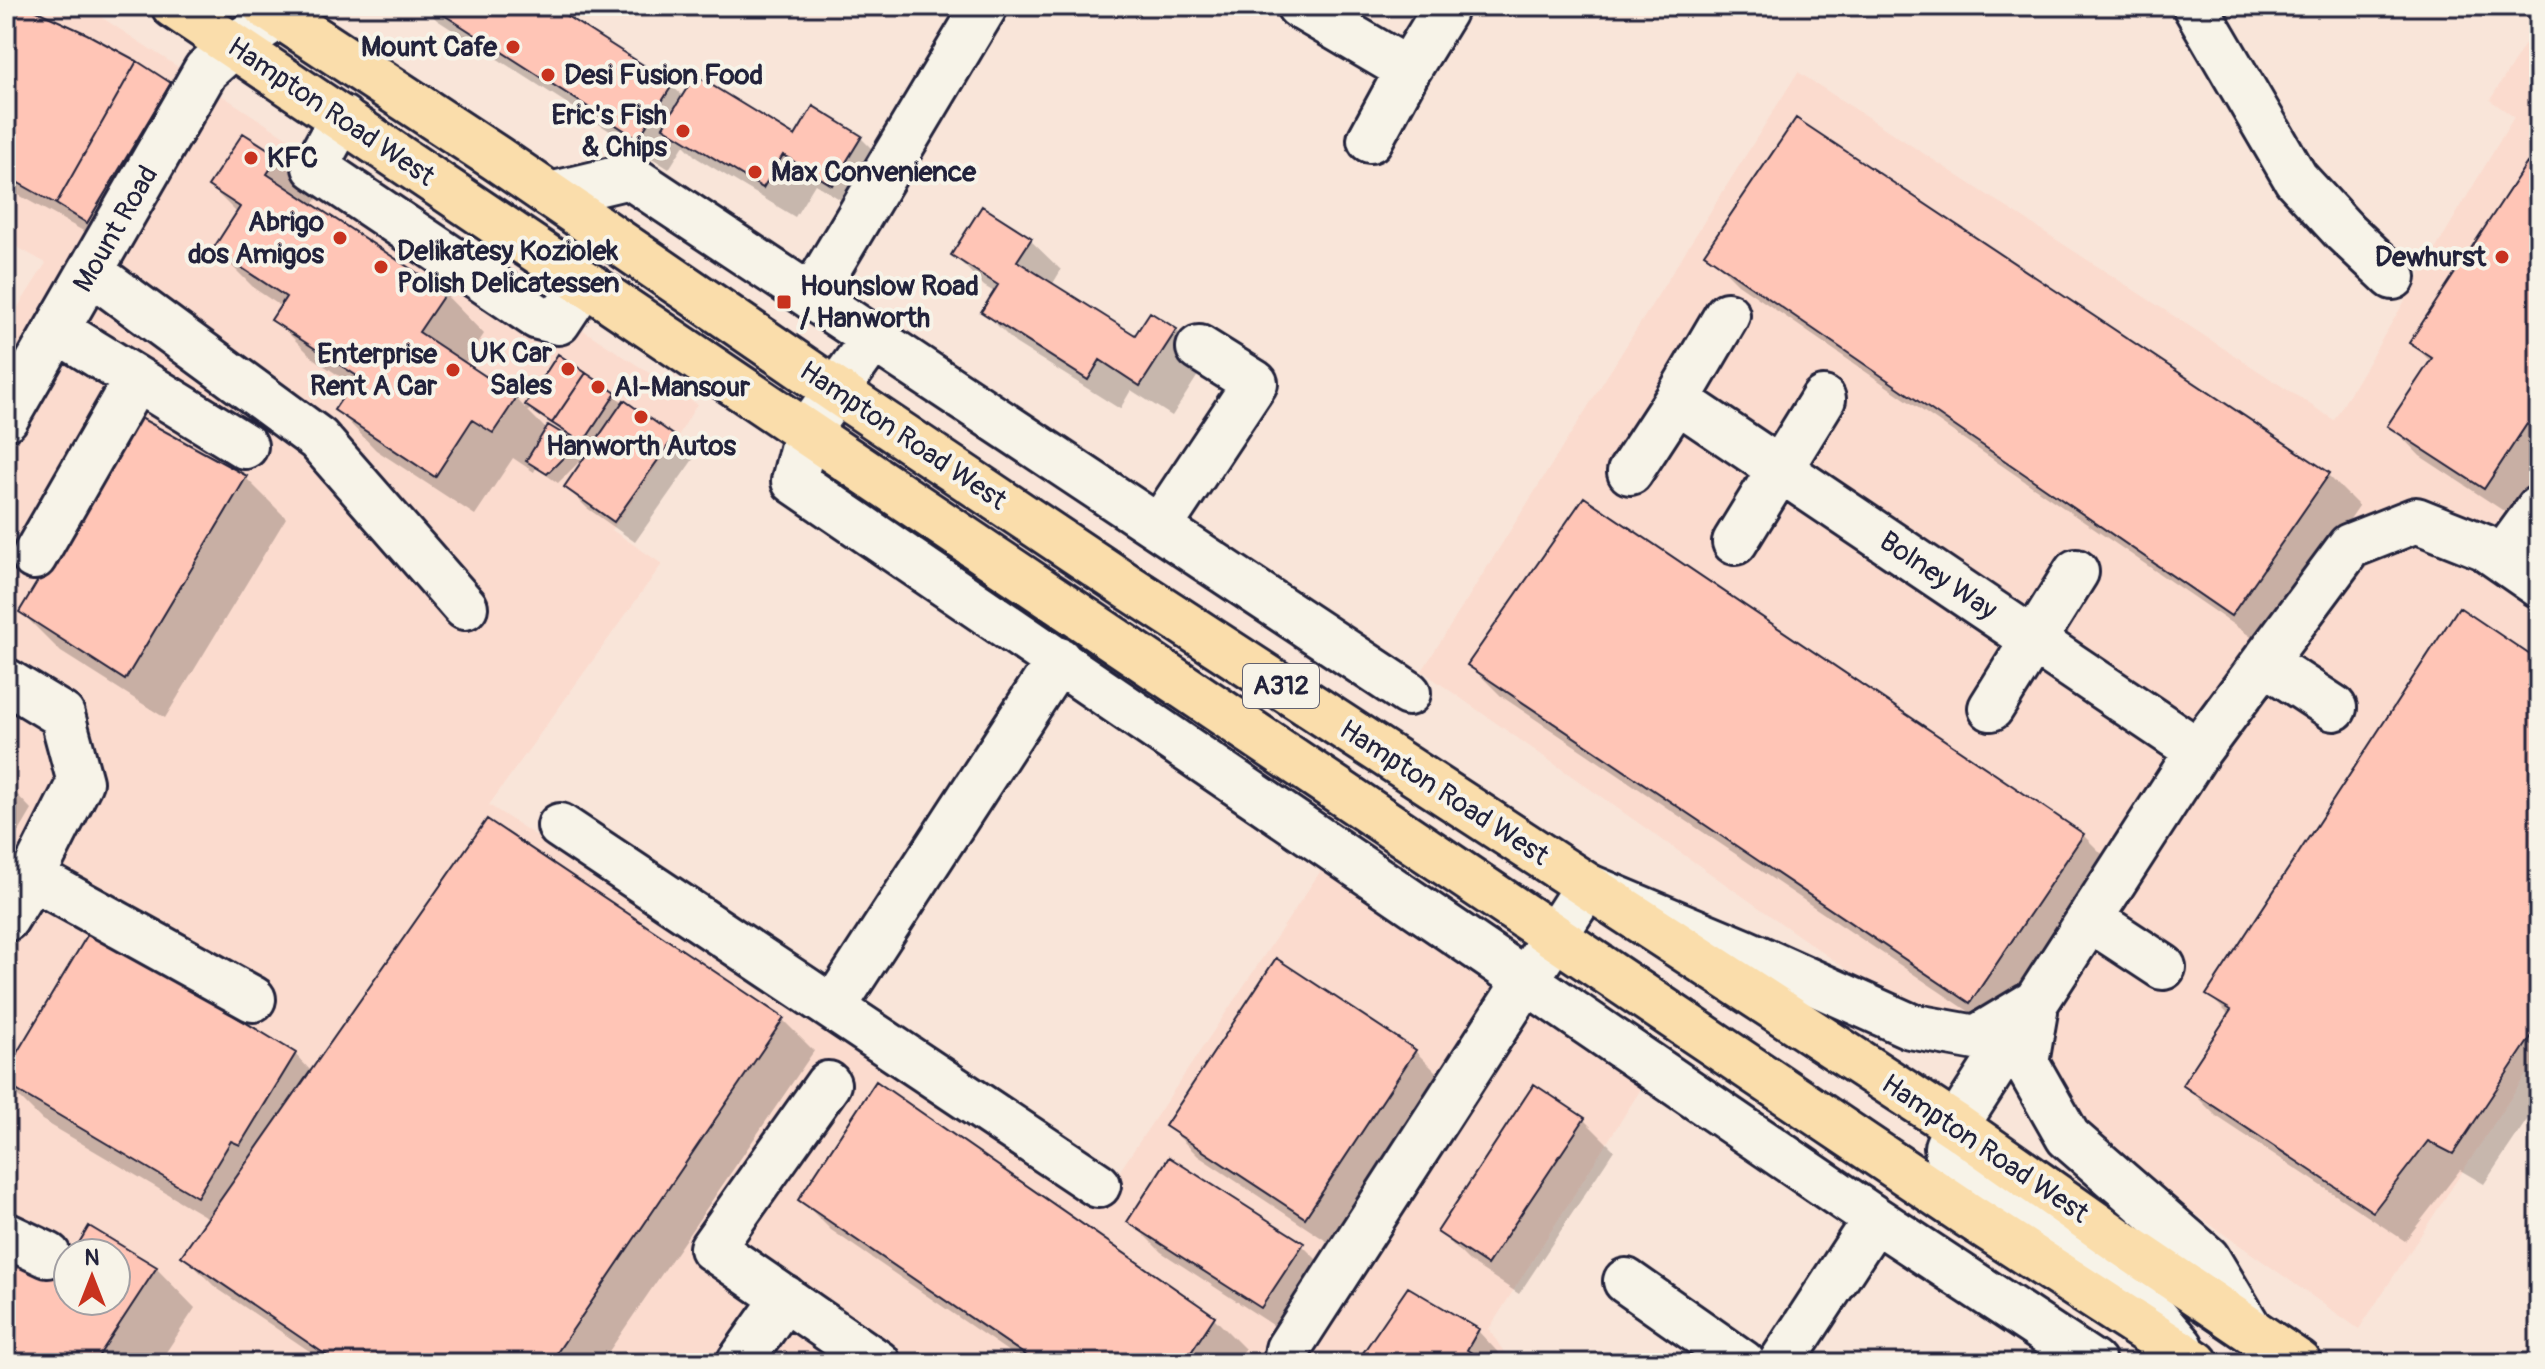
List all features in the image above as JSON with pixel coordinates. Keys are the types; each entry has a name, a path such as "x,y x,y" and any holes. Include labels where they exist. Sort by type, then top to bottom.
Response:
{"main road":[{"name":"Hampton Road West","path":"174,6 1875,1152 2194,1362"},
{"name":"Hampton Road West","path":"280,10 836,391 1130,588 1956,1126 2299,1363"}],"street":[{"path":"811,297 985,6"},
{"path":"1299,6 1408,70"},
{"path":"2195,6 2296,179 2345,232 2393,277"},
{"name":"Mount Road","path":"6,418 206,70 280,10"},
{"path":"1370,140 1444,11"},
{"path":"550,195 629,176 1408,693"},
{"path":"91,272 318,439 465,607"},
{"path":"1630,472 1727,315"},
{"path":"57,330 245,446"},
{"path":"806,433 873,339"},
{"path":"1160,526 1255,383 1199,348"},
{"path":"34,557 136,379"},
{"path":"1735,542 1823,399"},
{"name":"Bolney Way","path":"1677,400 2198,751"},
{"name":"Hampton Road West","path":"806,433 794,481 1875,1219 2093,1363"},
{"path":"2502,559 2539,508"},
{"path":"2194,1362 2128,1286 1949,1164 1947,1147 1956,1126 2198,751 2350,546 2416,520 2484,547 2539,585"},
{"path":"1991,708 2076,572"},
{"path":"833,1008 1059,660"},
{"path":"2264,662 2334,708"},
{"path":"6,681 62,715 80,782 32,877 6,919"},
{"path":"560,826 1098,1185"},
{"path":"32,877 253,999"},
{"path":"1284,1358 1587,886 1910,1026 1976,1038 2037,1001"},
{"path":"2090,919 2163,967"},
{"path":"2037,1001 2026,1063 2068,1137 2207,1258 2249,1328"},
{"path":"828,1084 712,1248 878,1363"},
{"path":"1875,1152 1917,1147 1956,1126"},
{"path":"1781,1363 1875,1219"},
{"path":"6,1235 48,1255"},
{"path":"1626,1281 1743,1363"},
{"path":"739,1363 785,1298"}],"shaded area":[{"path":"6,6 84,6 697,404 677,438 612,530 662,564 489,805 1099,1202 1322,869 1641,1089 1489,1329 1511,1363 6,1363 6,326 46,263 6,241"},
{"path":"2539,22 2539,1055 2359,1329 1422,671 1798,72 2334,420 2514,117 2490,100"}],"building":[{"path":"8,6 26,6 137,61 56,204 6,176"},
{"path":"430,6 551,6 673,84 638,139"},
{"path":"137,61 171,83 87,223 56,204"},
{"path":"695,75 795,136 813,106 862,136 832,185 783,155 763,188 663,127"},
{"path":"1796,118 2330,473 2231,616 1704,254"},
{"path":"243,133 279,156 267,174 446,292 419,332 517,397 493,433 472,420 435,477 334,410 357,376 271,320 286,297 213,249 240,207 208,186"},
{"name":"Dewhurst","path":"2527,163 2539,171 2539,432 2527,424 2484,489 2387,426 2432,358 2409,343"},
{"path":"982,206 1032,238 1017,261 1135,335 1150,312 1177,329 1140,386 1100,360 1088,380 981,312 998,285 951,255"},
{"path":"558,354 586,373 552,423 525,405"},
{"path":"586,373 616,393 583,443 552,423"},
{"path":"624,400 675,436 614,522 564,487"},
{"path":"137,416 247,476 125,680 19,612"},
{"path":"548,425 578,443 547,474 526,461"},
{"path":"1584,497 2084,834 1970,1003 1467,665"},
{"path":"2459,607 2539,661 2539,1025 2453,1154 2428,1141 2373,1212 2182,1085 2231,1010 2206,995"},
{"path":"487,819 784,1018 550,1363 338,1363 181,1256"},
{"path":"91,929 296,1053 240,1145 231,1141 197,1197 6,1084 6,1071"},
{"path":"1276,958 1416,1050 1305,1218 1165,1126"},
{"path":"876,1081 1215,1316 1184,1363 1037,1363 798,1200"},
{"path":"1534,1084 1585,1118 1487,1265 1437,1232"},
{"path":"1169,1157 1304,1243 1261,1308 1127,1222"},
{"path":"89,1226 107,1237 82,1237"},
{"path":"6,1249 52,1276 52,1317 124,1317 94,1363 6,1363"},
{"path":"132,1252 157,1267 132,1305"},
{"path":"1408,1287 1479,1329 1467,1350 1489,1363 1356,1363"}],"place":[{"name":"Mount Cafe","path":"513,47"},
{"name":"Desi Fusion Food","path":"548,75"},
{"name":"Eric's Fish & Chips","path":"683,131"},
{"name":"KFC","path":"251,158"},
{"name":"Max Convenience","path":"755,172"},
{"name":"Abrigo dos Amigos","path":"340,238"},
{"name":"Dewhurst","path":"2502,257"},
{"name":"Delikatesy Koziolek Polish Delicatessen","path":"381,267"},
{"name":"Hounslow Road / Hanworth","path":"784,302"},
{"name":"UK Car Sales","path":"568,369"},
{"name":"Enterprise Rent A Car","path":"453,370"},
{"name":"Al-Mansour","path":"598,387"},
{"name":"Hanworth Autos","path":"641,417"}]}
